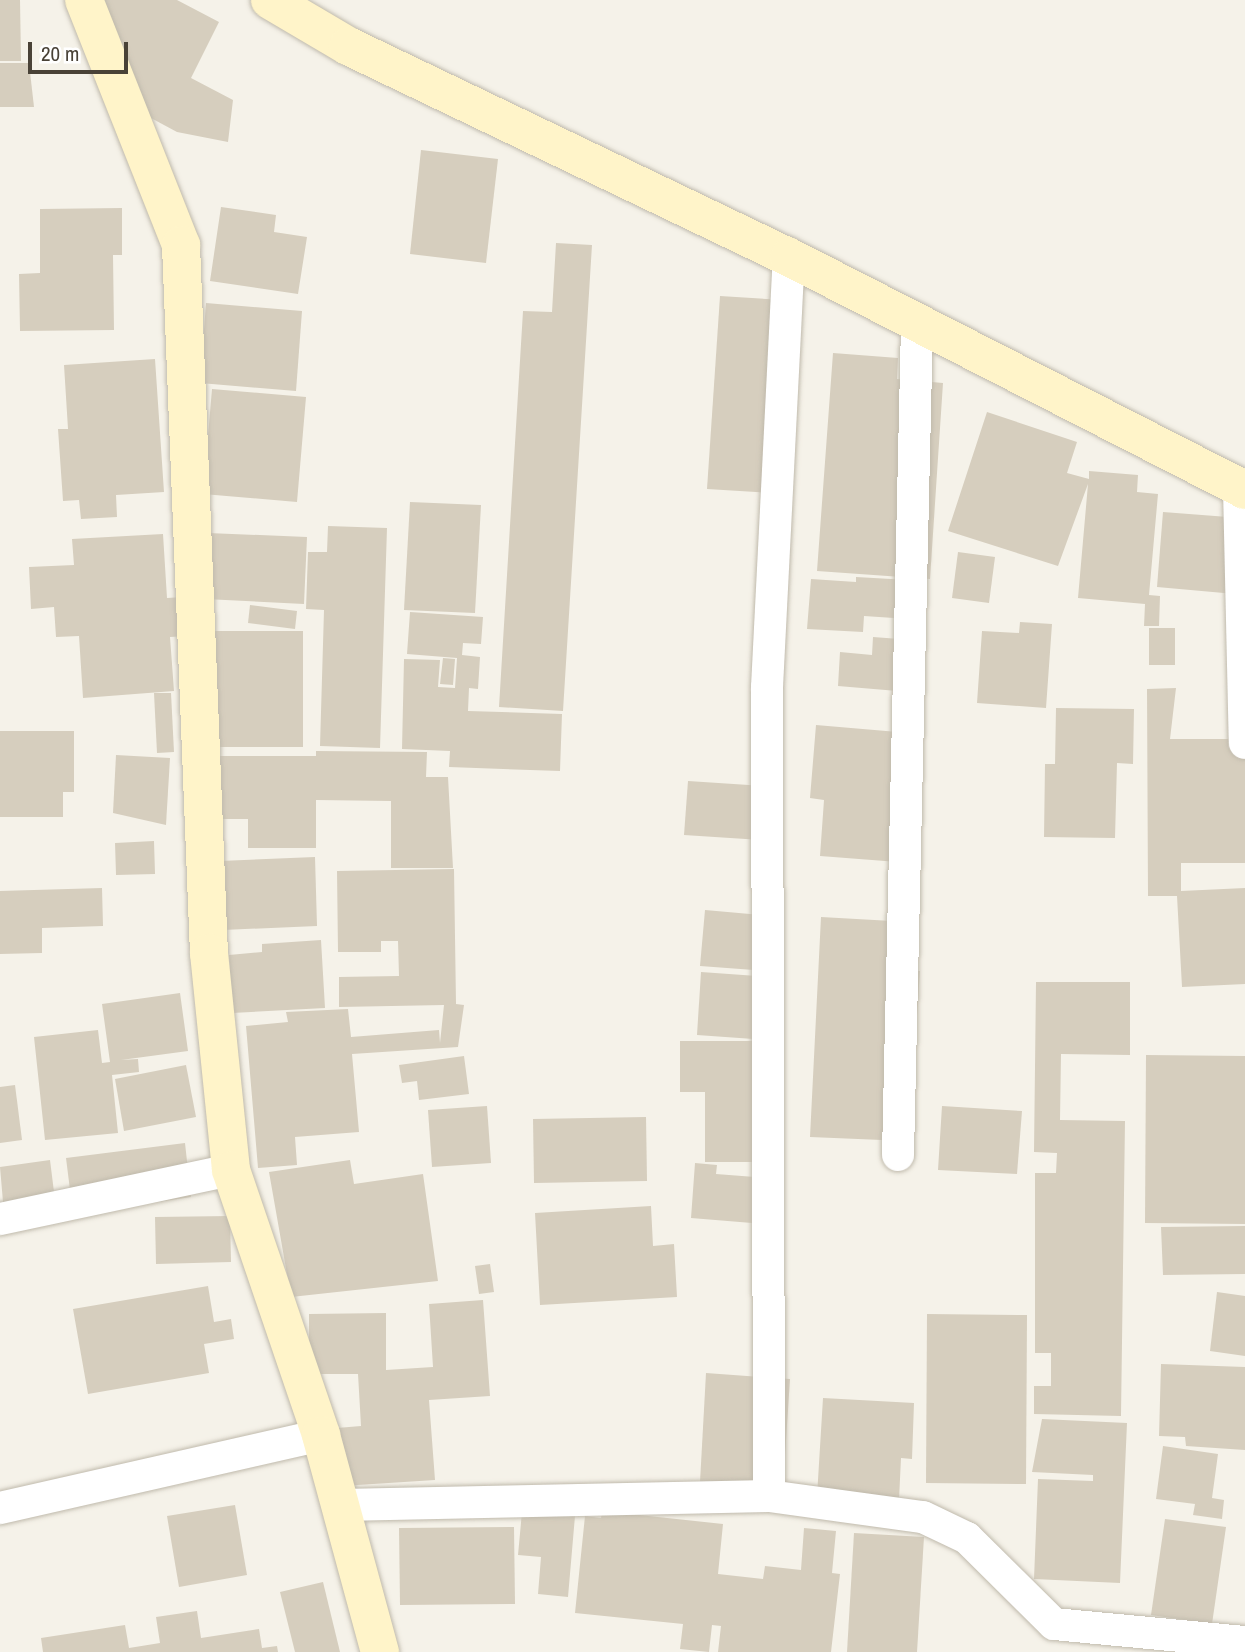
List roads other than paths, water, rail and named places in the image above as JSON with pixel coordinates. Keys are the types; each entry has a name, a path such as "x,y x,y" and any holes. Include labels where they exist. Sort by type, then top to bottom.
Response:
{"street":[{"path":"84,0 181,245 209,953 231,1170 342,1505 380,1652"},
{"path":"270,0 348,46 789,257 1242,489 1245,743"},
{"path":"769,1496 767,687 789,257"},
{"path":"898,1154 917,323"},
{"path":"0,1219 231,1170"},
{"path":"0,1508 320,1435"},
{"path":"342,1505 769,1496 923,1517 967,1538 1054,1624 1233,1645"}]}
